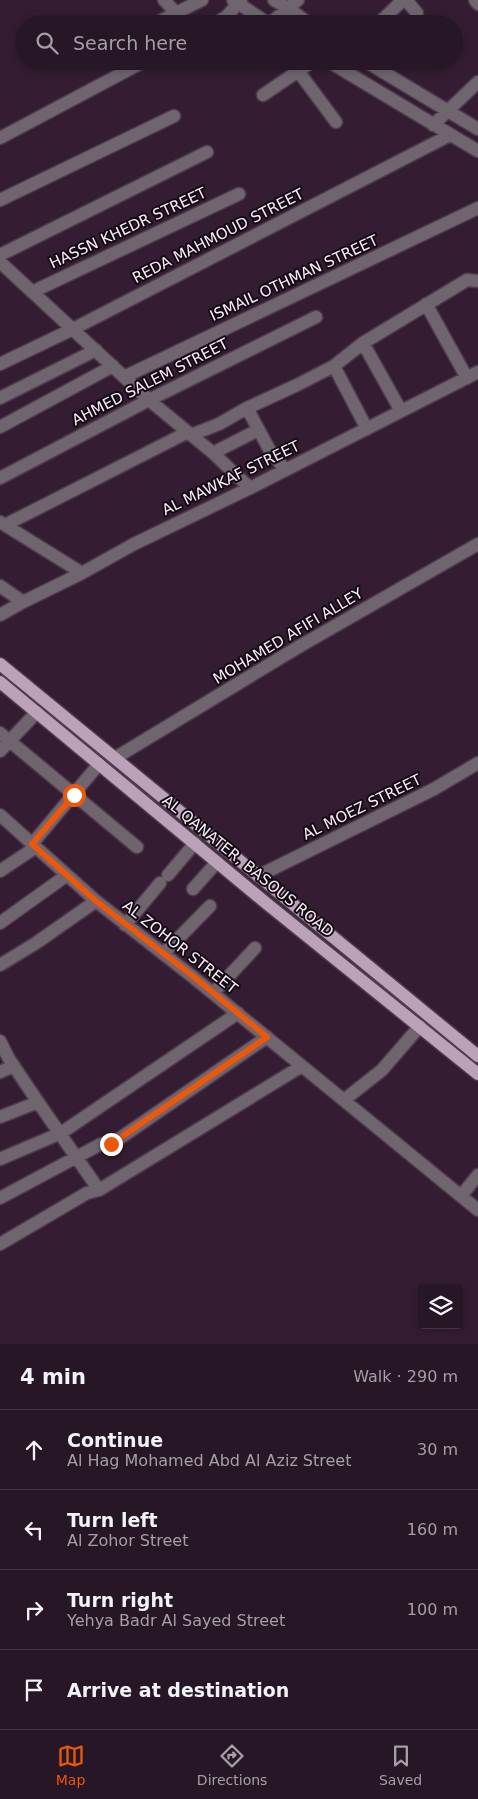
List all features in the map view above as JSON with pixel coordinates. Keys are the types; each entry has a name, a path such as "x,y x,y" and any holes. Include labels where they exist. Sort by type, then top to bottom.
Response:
{"main road":[{"name":"AL QANATER, BASOUS ROAD","path":"0,664 478,1056"},
{"name":"AL QANATER, BASOUS ROAD","path":"0,682 195,844 478,1074"}],"street":[{"path":"164,0 176,13"},
{"path":"172,15 202,0"},
{"path":"274,0 293,4 302,15"},
{"path":"388,15 404,0 418,13"},
{"path":"475,0 478,4"},
{"path":"227,15 238,1 257,15"},
{"path":"280,15 293,4"},
{"path":"0,138 128,70"},
{"path":"343,70 478,151"},
{"path":"379,70 478,130"},
{"path":"264,95 298,71 336,122"},
{"path":"433,125 478,82"},
{"path":"0,200 174,116"},
{"name":"REDA MAHMOUD STREET","path":"0,364 73,329 450,135"},
{"path":"0,255 207,152"},
{"name":"HASSN KHEDR STREET","path":"32,292 239,194"},
{"name":"ISMAIL OTHMAN STREET","path":"124,377 478,208"},
{"path":"0,262 149,400 213,452 250,488"},
{"path":"3,524 190,434 219,424 247,408 297,385 334,366 363,343 467,280 478,281"},
{"path":"426,304 473,375"},
{"name":"AHMED SALEM STREET","path":"1,476 316,317"},
{"path":"363,343 401,411"},
{"path":"0,398 96,350"},
{"path":"0,427 113,366"},
{"path":"334,366 367,428"},
{"name":"AL MAWKAF STREET","path":"0,615 134,544 250,488 473,375"},
{"path":"247,408 269,449 285,470"},
{"path":"213,452 258,430"},
{"path":"3,524 82,573"},
{"name":"MOHAMED AFIFI ALLEY","path":"115,758 300,646 478,544"},
{"path":"0,586 23,602"},
{"path":"0,752 5,737 37,712"},
{"path":"5,737 137,847"},
{"name":"AL MOEZ STREET","path":"258,876 434,789 478,763"},
{"path":"0,872 34,845 99,764"},
{"name":"AL ZOHOR STREET","path":"1,816 96,901 238,1013 478,1210"},
{"path":"125,924 195,844"},
{"path":"193,889 217,862"},
{"path":"0,923 67,875"},
{"path":"0,965 36,943 96,901"},
{"path":"163,954 210,906"},
{"path":"213,993 254,948"},
{"path":"0,1159 61,1133 238,1013"},
{"path":"344,1100 382,1070 420,1026"},
{"path":"0,1198 101,1144 114,1143 267,1037"},
{"path":"0,1040 14,1066 38,1102 100,1190"},
{"path":"0,1072 14,1066"},
{"path":"0,1244 87,1193 100,1190 302,1066"},
{"path":"0,1117 38,1102"},
{"path":"461,1196 478,1175"}],"route":[{"path":"74,795 32,844 96,901 194,977 267,1037 111,1144"}]}
